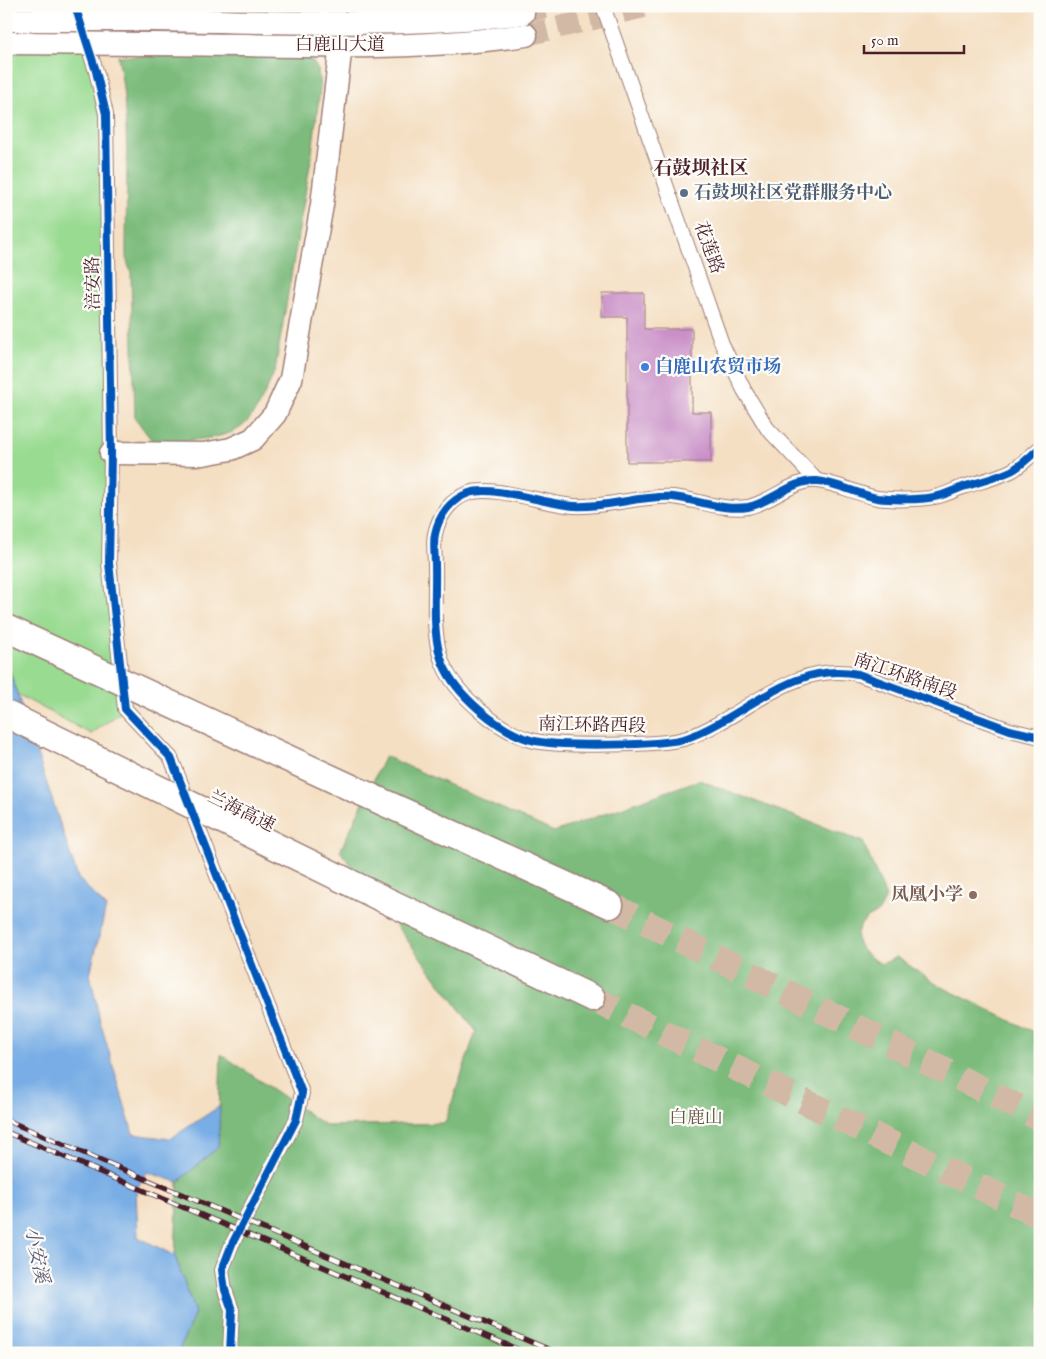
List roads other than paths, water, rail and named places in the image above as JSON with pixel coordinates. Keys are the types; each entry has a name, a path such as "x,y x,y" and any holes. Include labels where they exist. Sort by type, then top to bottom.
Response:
{"highway":[{"path":"6,628 610,905"},
{"name":"兰海高速","path":"6,714 381,898 592,998"}],"main road":[{"name":"白鹿山大道","path":"6,20 151,20 337,14 524,24 473,42 341,45 6,42"},
{"path":"111,453 203,454 230,449 252,439 274,414 290,379 322,205 341,45"}],"street":[{"name":"涪安路","path":"75,6 96,71 106,114 111,453 109,564 125,709 171,758 302,1093 296,1120 232,1244 222,1270 225,1290 232,1310 230,1353"},
{"name":"花莲路","path":"602,6 722,344 744,390 767,428 817,481"},
{"name":"南江环路西段","path":"684,739 658,743 551,744 532,740 514,733 475,706 454,683 442,663 437,634 434,534 445,508 469,493 490,490 576,506 614,504 653,496 677,498 733,508 748,506 774,498 797,484 817,481 880,498 934,497 1013,470 1040,448"},
{"name":"南江环路南段","path":"684,739 712,727 790,682 815,673 837,670 858,674 1010,730 1040,737"}],"water":[{"name":"小安溪","path":"6,660 78,878 106,907 90,974 100,1021 133,1134 170,1139 220,1106 218,1147 178,1182 147,1172 136,1190 138,1237 175,1256 195,1313 178,1353 6,1353"}],"tunnel":[{"path":"523,13 550,6"},
{"path":"526,35 648,6"},
{"path":"610,905 1040,1118"},
{"path":"592,998 1040,1216"}],"railway":[{"path":"6,1120 557,1353"},
{"path":"6,1132 526,1353"}],"place":[{"name":"石鼓坝社区党群服务中心","path":"684,193"},
{"name":"白鹿山农贸市场","path":"645,367"},
{"name":"凤凰小学","path":"973,895"}],"district":[{"name":"石鼓坝社区","path":"701,169"}],"park label":[{"name":"白鹿山","path":"696,1118"}]}
